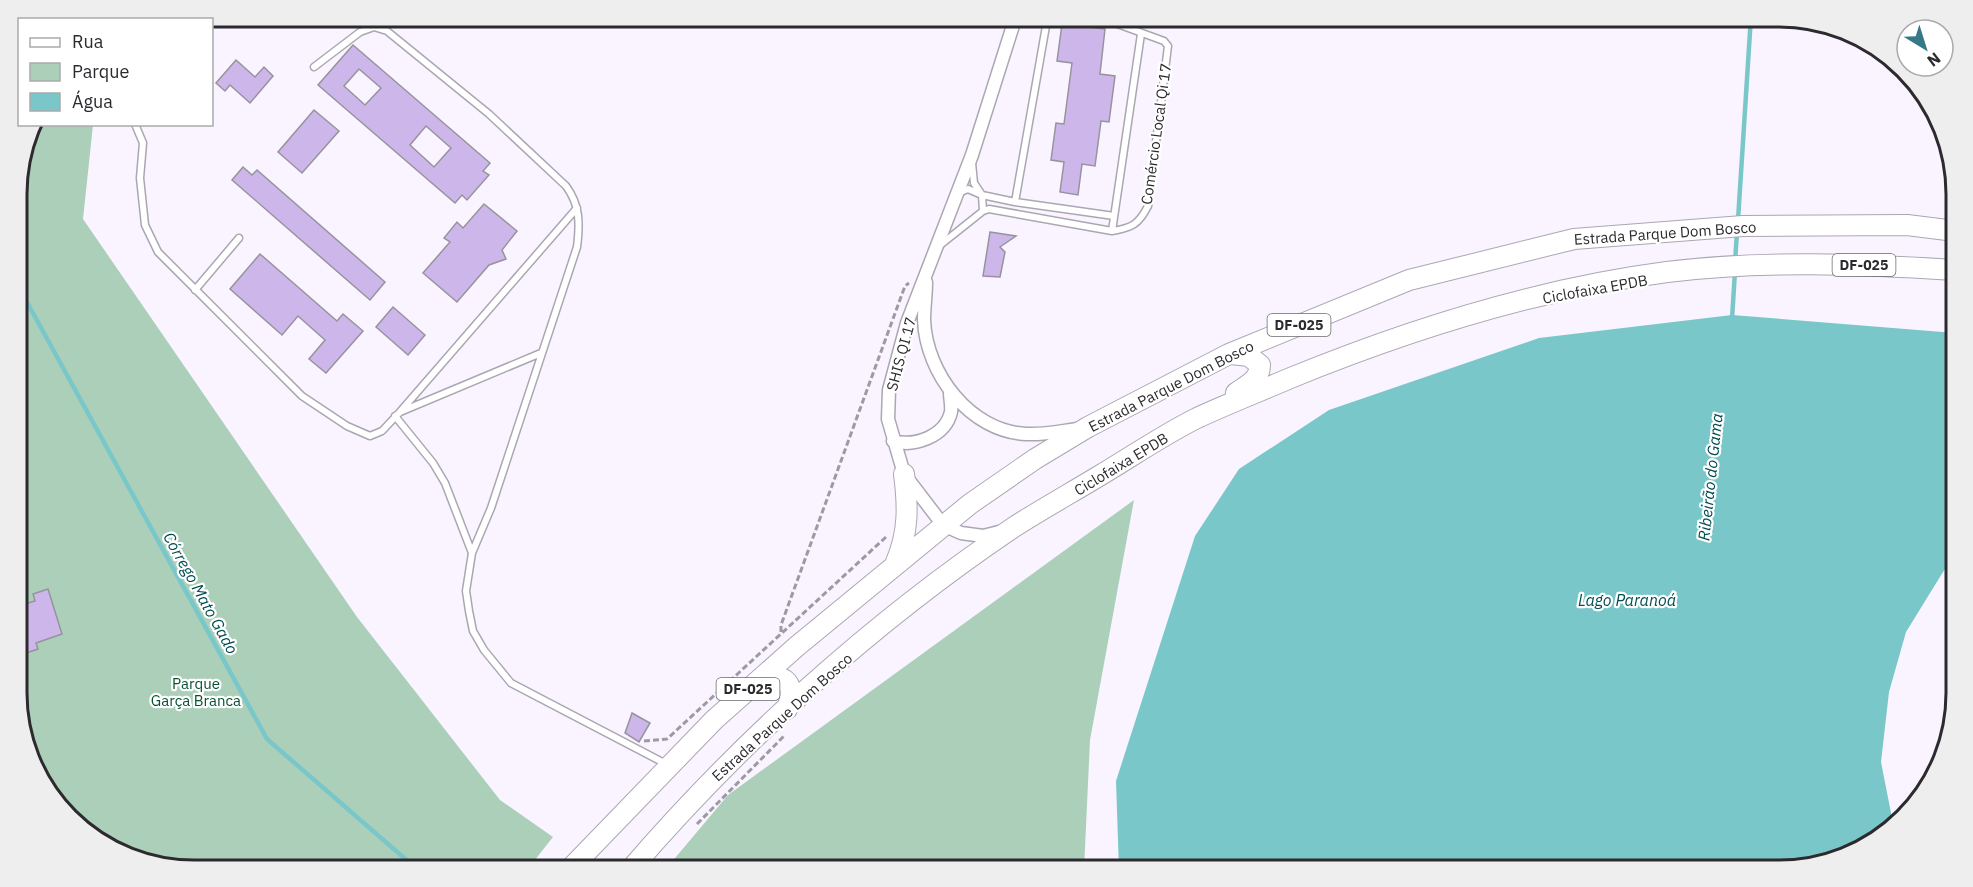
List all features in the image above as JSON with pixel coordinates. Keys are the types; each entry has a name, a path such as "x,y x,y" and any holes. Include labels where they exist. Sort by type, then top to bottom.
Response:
{"main road":[{"name":"Estrada Parque Dom Bosco","path":"579,860 668,766 760,678 943,525 1026,465 1088,428 1229,354 1409,280 1574,239 1778,226 1907,225 1946,230"},
{"name":"Estrada Parque Dom Bosco","path":"639,860 685,807 786,709 951,572 1017,525 1196,419 1354,352 1494,306 1581,285 1703,269 1804,262 1946,270"},
{"path":"1196,419 1255,380 1260,372 1260,365 1254,358 1229,354"},
{"path":"895,564 904,543 906,529 904,474"},
{"path":"796,647 792,663 793,669 807,680 817,681"},
{"path":"760,678 771,676 786,681 791,696 786,709"}],"street":[{"name":"SHIS QI 17","path":"943,525 904,474 888,419 889,390 907,323 972,155 1014,27"},
{"name":"SHIS QI 17","path":"927,271 926,331 930,350 950,393 987,422 1026,435 1088,428"},
{"path":"893,441 914,444 924,441 938,430 947,421 951,411 950,393"},
{"path":"943,525 961,533 983,536 1017,525"}],"lane":[{"path":"315,67 360,32 374,27 387,31 489,114 566,186 575,198 579,227 577,247 491,508 472,553 466,591 473,631 511,682 527,693 668,766"},
{"path":"1015,202 1046,27"},
{"name":"Comércio Local Qi 17","path":"1124,27 1164,41 1169,48 1148,206 1140,221 1130,228 1112,231 1141,34"},
{"path":"136,126 143,143 140,178 145,225 158,252 302,396 347,426 370,436 382,431 397,415 577,208"},
{"path":"972,155 974,183 982,195 983,211"},
{"path":"957,194 968,189 982,195 1015,202 1114,216"},
{"path":"936,248 983,211 1000,209 1112,231"},
{"path":"195,290 239,238"},
{"path":"397,415 541,353"},
{"path":"397,415 445,483 472,553"}],"path":[{"path":"781,632 781,625 905,286 927,271"},
{"path":"634,748 645,740 667,739 889,534"},
{"path":"696,824 789,731"}],"green space":[{"name":"Parque Garça Branca","path":"42,126 93,126 83,219 357,617 500,800 553,837 535,860 183,860 140,851 110,838 92,826 61,795 49,777 33,737 28,715 27,693 27,183 30,161"},
{"path":"1134,500 1090,740 1084,860 673,860 728,795"}],"water":[{"name":"Lago Paranoá","path":"1732,315 1946,332 1946,567 1906,632 1889,692 1881,762 1892,816 1881,826 1853,843 1812,857 1790,860 1119,860 1116,781 1195,536 1239,469 1329,410 1539,338"}],"building":[{"path":"1062,27 1105,29 1100,74 1115,76 1109,122 1101,121 1095,166 1082,164 1078,195 1060,192 1064,162 1051,160 1056,123 1064,124 1072,63 1057,61"},
{"path":"353,45 490,163 483,171 489,175 467,200 462,195 455,203 318,85","holes":["359,69 381,88 365,105 344,86","426,126 451,148 434,167 410,145"]},
{"path":"236,60 255,77 264,67 273,76 250,103 230,85 225,91 216,83"},
{"path":"314,110 339,131 302,173 278,152"},
{"path":"243,167 252,175 257,170 385,282 370,300 232,180"},
{"path":"484,204 517,231 502,250 506,259 489,265 457,302 423,273 450,242 444,238 457,222 463,228"},
{"path":"990,232 1016,236 1000,247 1005,252 1000,277 983,276"},
{"path":"260,254 337,321 343,314 363,331 326,373 309,359 325,340 298,316 282,335 230,289"},
{"path":"393,307 425,335 408,355 376,327"},
{"path":"48,589 62,634 36,643 38,649 27,653 27,603 35,601 33,594"},
{"path":"632,713 650,723 639,742 625,733"}],"waterway":[{"name":"Ribeirão do Gama","path":"1738,220 1750,27"},
{"name":"Ribeirão do Gama","path":"1735,262 1737,232"},
{"name":"Ribeirão do Gama","path":"1732,319 1735,271"},
{"name":"Córrego Mato Gado","path":"27,302 267,739 406,860"}]}
